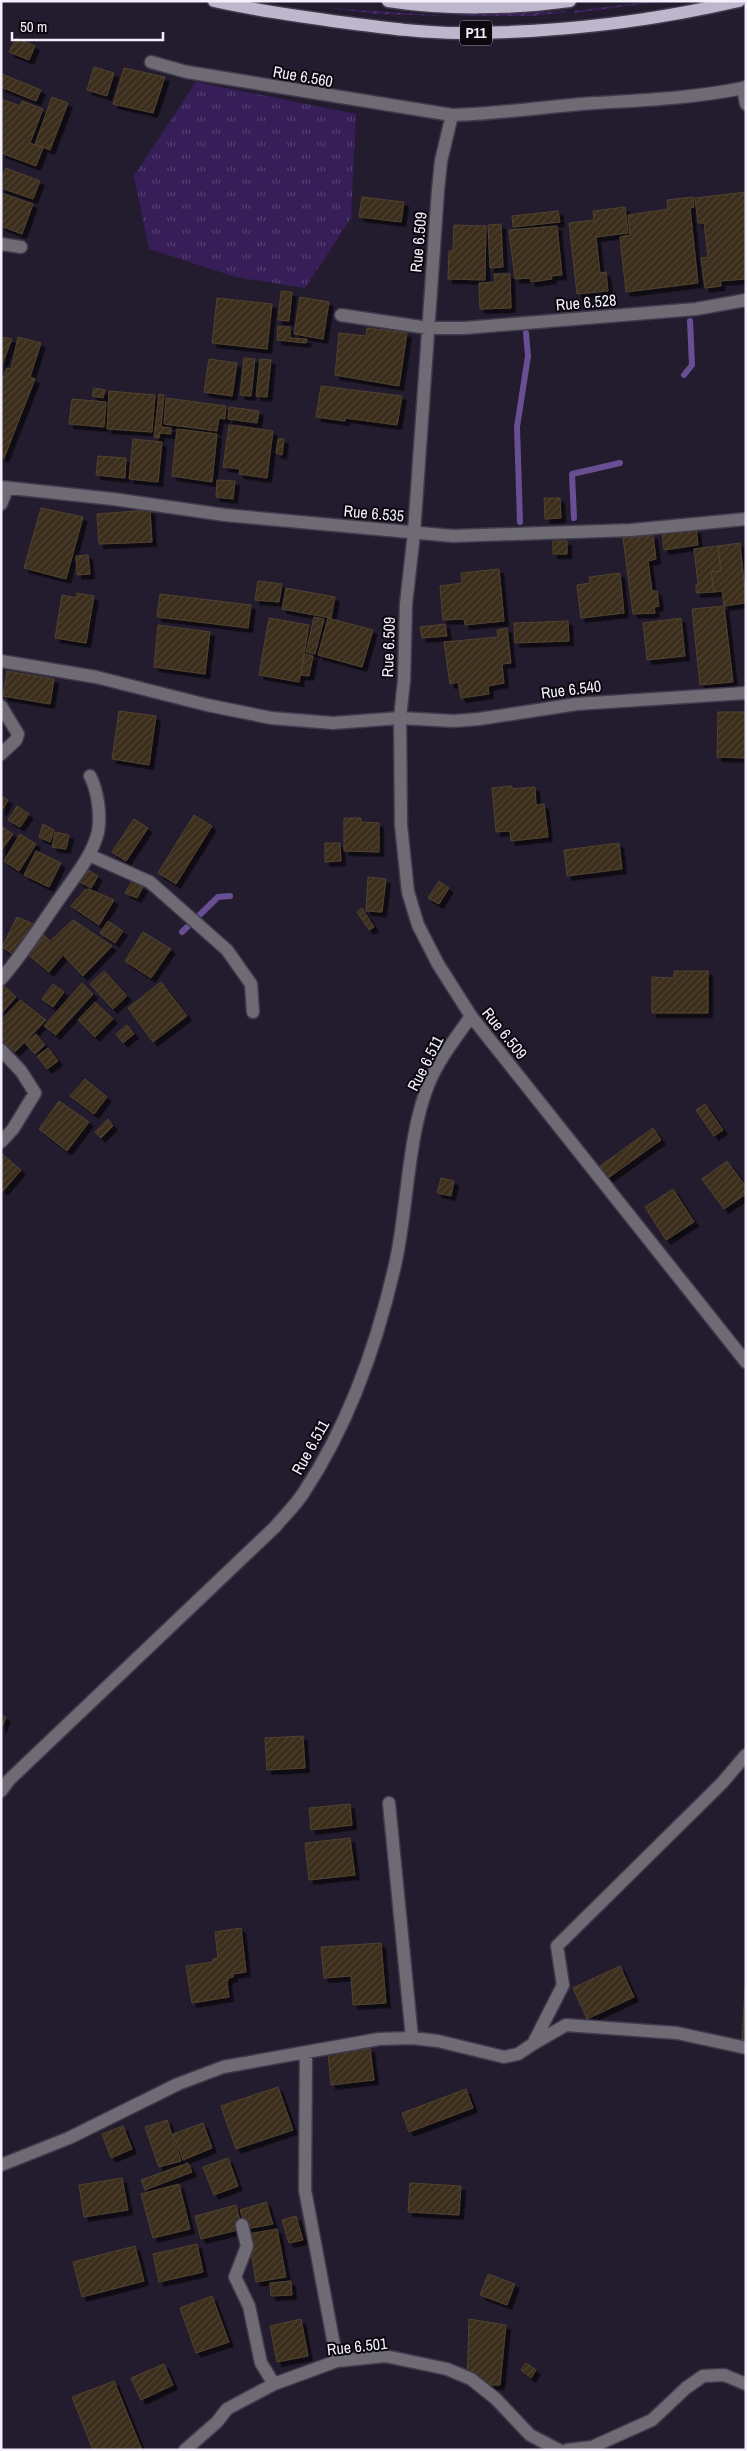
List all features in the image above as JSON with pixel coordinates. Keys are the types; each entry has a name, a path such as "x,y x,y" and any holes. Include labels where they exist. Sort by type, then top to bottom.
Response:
{"main road":[{"name":"P11","path":"214,1 304,17 399,29 460,33 548,30 612,24 673,16 739,1"},
{"name":"P11","path":"388,1 469,7 570,1"}],"street":[{"name":"Rue 6.560","path":"151,62 187,72 452,115"},
{"path":"452,115 491,114 594,103 677,99 744,87 746,104"},
{"name":"Rue 6.509","path":"452,115 441,161 414,533 406,604 404,680 400,718 401,825 408,892 422,933 438,964 471,1016 746,1362"},
{"path":"1,244 21,247"},
{"name":"Rue 6.528","path":"342,315 428,328 521,325 696,309 746,300"},
{"path":"1,504 4,488"},
{"name":"Rue 6.535","path":"4,488 113,500 225,516 453,536 631,530 746,519"},
{"name":"Rue 6.540","path":"1,661 96,677 207,705 271,718 333,723 400,718 454,721 577,704 746,692"},
{"path":"1,706 18,733 16,740 1,754"},
{"path":"1,979 37,932 89,855 98,832 98,807 95,785 90,776"},
{"path":"89,855 150,882 227,950 251,984 254,998 253,1012"},
{"name":"Rue 6.511","path":"1,1791 9,1780 275,1527 303,1494 346,1415 367,1364 396,1264 418,1115 429,1083 444,1054 471,1016"},
{"path":"1,1050 21,1071 35,1093 13,1129 1,1142"},
{"path":"533,2044 563,1985 557,1946 722,1783 746,1755"},
{"path":"389,1803 412,2038"},
{"path":"1,2165 68,2138 178,2084 223,2067 380,2039 412,2038 504,2057 518,2054 566,2025 677,2033 746,2048"},
{"path":"306,2052 305,2190 337,2361"},
{"path":"242,2225 248,2246 235,2278 249,2306 261,2364 274,2384"},
{"name":"Rue 6.501","path":"185,2450 217,2422 227,2409 274,2384 337,2361 385,2356 447,2369 471,2379 496,2399 530,2435 559,2450"},
{"path":"567,2450 592,2447 652,2420 686,2388 703,2376 724,2375 746,2384"}],"green space":[{"path":"663,1 575,13 574,11"},
{"path":"328,8 450,16 378,14"},
{"path":"572,11 534,16 451,16"},
{"path":"196,82 356,114 351,218 305,288 236,277 149,249 134,176"}],"building":[{"path":"16,38 35,46 29,60 9,52"},
{"path":"94,67 114,73 107,96 87,90"},
{"path":"124,68 165,77 153,113 113,104"},
{"path":"2,74 41,90 36,101 1,87"},
{"path":"52,97 68,103 50,150 35,144"},
{"path":"1,99 20,106 22,101 43,109 30,143 43,148 36,166 1,153"},
{"path":"6,168 40,181 33,199 1,188 1,180"},
{"path":"746,192 746,279 720,281 721,286 705,288 701,258 708,257 704,223 698,223 695,198"},
{"path":"1,193 33,204 22,234 1,226"},
{"path":"362,197 404,202 401,222 359,217"},
{"path":"693,197 694,207 690,208 698,283 626,292 620,237 630,235 628,215 668,209 667,200"},
{"path":"625,207 628,233 596,237 600,273 606,272 608,291 577,294 569,223 594,220 593,211"},
{"path":"558,211 560,222 513,227 512,216"},
{"path":"501,224 503,267 490,268 488,225"},
{"path":"454,225 486,226 485,280 448,279 449,251 453,251"},
{"path":"557,226 562,275 551,276 552,279 531,282 530,278 515,279 509,230"},
{"path":"494,274 510,274 511,308 480,309 479,283 495,282"},
{"path":"281,291 292,292 289,321 278,320"},
{"path":"300,297 329,302 323,339 294,334"},
{"path":"217,298 272,304 267,349 212,343"},
{"path":"278,326 290,327 290,338 307,339 306,343 277,340"},
{"path":"367,328 407,333 399,386 335,375 339,333 366,336"},
{"path":"1,337 12,339 1,367"},
{"path":"18,337 41,343 30,377 35,379 4,458 1,457 1,382 7,368 11,369"},
{"path":"244,358 255,359 251,396 240,395"},
{"path":"209,359 237,363 232,396 204,392"},
{"path":"260,359 271,360 267,397 256,396"},
{"path":"321,386 402,396 397,425 345,418 345,421 316,417"},
{"path":"94,388 105,390 103,398 92,396"},
{"path":"109,391 155,395 152,432 107,429"},
{"path":"159,394 164,395 161,427 171,428 171,434 160,433 159,438 154,437"},
{"path":"166,398 226,406 225,419 219,418 217,431 164,424"},
{"path":"72,399 106,402 104,427 69,424"},
{"path":"229,407 259,411 257,423 228,419"},
{"path":"229,425 273,431 267,478 239,474 240,469 223,467"},
{"path":"177,429 217,434 212,482 172,476"},
{"path":"133,439 162,442 158,482 129,479"},
{"path":"278,439 284,439 282,455 276,453"},
{"path":"98,456 126,458 125,478 96,475"},
{"path":"217,480 235,481 233,499 216,497"},
{"path":"544,498 560,498 561,518 545,519"},
{"path":"41,508 83,517 66,579 24,568"},
{"path":"150,510 152,542 99,544 97,514"},
{"path":"696,529 698,545 664,550 662,534"},
{"path":"653,535 656,559 648,561 652,591 657,591 659,606 654,607 655,613 633,614 623,538"},
{"path":"553,541 567,541 567,554 553,554"},
{"path":"740,543 746,603 724,606 722,591 714,592 711,572 721,571 718,546"},
{"path":"718,546 721,571 711,572 714,592 696,593 696,585 698,585 694,549"},
{"path":"88,555 90,574 77,575 76,556"},
{"path":"499,569 504,621 465,625 464,619 443,620 440,586 462,583 461,573"},
{"path":"620,573 624,613 581,618 577,585 590,583 589,577"},
{"path":"258,581 282,584 279,602 255,600"},
{"path":"286,588 335,597 331,618 282,609"},
{"path":"77,593 94,596 86,643 55,638 62,595 77,598"},
{"path":"160,594 251,605 248,628 157,617"},
{"path":"724,606 733,682 700,685 692,609"},
{"path":"314,617 324,619 315,654 306,652"},
{"path":"269,618 309,625 299,682 259,675"},
{"path":"328,618 373,630 362,667 318,655"},
{"path":"681,618 685,656 647,660 643,623"},
{"path":"568,621 569,641 515,643 514,623"},
{"path":"445,624 447,636 422,638 420,627"},
{"path":"158,625 210,632 205,674 154,667"},
{"path":"507,628 511,663 502,664 504,683 488,686 489,694 461,698 458,682 450,684 444,642 498,637 497,630"},
{"path":"305,654 313,656 309,676 301,675"},
{"path":"7,671 54,679 50,704 3,696"},
{"path":"119,711 156,716 149,765 112,759"},
{"path":"718,712 746,712 746,758 717,757"},
{"path":"512,786 512,789 535,787 536,805 544,804 548,837 511,841 510,831 496,832 492,788"},
{"path":"1,796 8,800 1,812"},
{"path":"17,806 29,814 20,827 8,820"},
{"path":"194,815 212,826 176,884 158,873"},
{"path":"344,818 361,818 361,822 379,823 379,852 344,851"},
{"path":"134,819 148,828 126,861 112,852"},
{"path":"43,824 54,830 50,842 39,837"},
{"path":"1,826 13,834 1,851"},
{"path":"55,832 69,835 66,849 52,847"},
{"path":"20,834 36,844 19,871 4,861"},
{"path":"325,843 340,843 341,861 325,862"},
{"path":"619,843 622,869 567,876 564,850"},
{"path":"36,851 61,863 49,887 24,875"},
{"path":"86,869 98,876 91,888 78,881"},
{"path":"368,877 386,879 382,912 366,911"},
{"path":"132,881 143,887 137,898 125,893"},
{"path":"439,881 449,888 439,904 428,898"},
{"path":"89,889 114,900 99,925 71,906 85,890"},
{"path":"362,908 374,927 369,930 357,912"},
{"path":"17,917 36,925 17,957 2,947"},
{"path":"73,920 112,946 83,976 63,955 49,972 27,954 44,935 50,941"},
{"path":"108,921 123,931 115,943 100,933"},
{"path":"143,932 171,949 151,978 125,961"},
{"path":"104,971 127,996 113,1009 90,984"},
{"path":"674,971 708,971 708,1013 652,1013 652,977 674,978"},
{"path":"161,982 187,1016 153,1042 128,1008"},
{"path":"82,983 93,994 56,1035 44,1026"},
{"path":"53,984 64,992 53,1007 42,999"},
{"path":"4,986 16,997 1,1014 1,989"},
{"path":"20,1000 46,1020 15,1052 1,1039 1,1020"},
{"path":"95,1002 113,1019 95,1037 78,1020"},
{"path":"127,1025 134,1034 123,1043 116,1034"},
{"path":"36,1034 45,1045 35,1054 25,1043"},
{"path":"48,1048 58,1061 47,1069 37,1056"},
{"path":"85,1079 107,1097 94,1114 70,1096"},
{"path":"59,1101 89,1122 67,1151 39,1129"},
{"path":"705,1104 723,1130 714,1136 696,1110"},
{"path":"108,1119 113,1126 101,1138 95,1132"},
{"path":"653,1128 661,1140 608,1178 600,1166"},
{"path":"1,1153 21,1170 3,1191 1,1189"},
{"path":"727,1161 746,1187 746,1194 724,1209 702,1179"},
{"path":"441,1178 454,1181 451,1196 437,1193"},
{"path":"673,1189 694,1222 666,1240 645,1207"},
{"path":"1,1715 6,1717 1,1730"},
{"path":"303,1736 305,1768 267,1770 265,1738"},
{"path":"350,1804 352,1825 311,1830 309,1808"},
{"path":"350,1838 355,1875 309,1880 305,1843"},
{"path":"241,1928 246,1972 233,1974 233,1977 229,1978 227,1982 229,1997 192,2003 186,1966 213,1962 213,1959 218,1958 215,1932"},
{"path":"381,1943 386,2003 353,2005 351,1976 324,1978 321,1947"},
{"path":"620,1966 634,1997 587,2019 573,1988"},
{"path":"745,1986 746,2042 742,2042"},
{"path":"370,2048 374,2080 331,2085 328,2053"},
{"path":"278,2087 293,2130 236,2149 221,2106"},
{"path":"466,2089 473,2108 409,2132 402,2113"},
{"path":"167,2120 181,2161 159,2167 145,2127"},
{"path":"203,2123 212,2148 183,2160 173,2134"},
{"path":"123,2126 132,2149 111,2158 102,2134"},
{"path":"228,2158 238,2186 214,2195 203,2167"},
{"path":"188,2163 192,2172 145,2190 141,2180"},
{"path":"122,2178 128,2210 84,2217 79,2185"},
{"path":"410,2183 461,2186 459,2215 408,2212"},
{"path":"179,2184 190,2229 153,2238 141,2194"},
{"path":"266,2202 273,2224 246,2229 240,2210"},
{"path":"236,2205 242,2229 201,2239 195,2216"},
{"path":"296,2216 303,2240 289,2243 282,2220"},
{"path":"277,2229 286,2277 256,2282 248,2234"},
{"path":"197,2244 203,2272 159,2282 153,2254"},
{"path":"135,2246 144,2281 82,2297 73,2262"},
{"path":"488,2274 515,2284 507,2305 480,2295"},
{"path":"291,2281 292,2295 271,2296 270,2283"},
{"path":"212,2296 229,2342 196,2353 180,2308"},
{"path":"301,2319 308,2356 277,2362 270,2326"},
{"path":"469,2319 506,2325 500,2385 467,2385"},
{"path":"526,2363 536,2370 531,2378 521,2370"},
{"path":"164,2364 173,2385 141,2400 131,2378"},
{"path":"114,2381 142,2450 93,2450 72,2397"}],"waterway":[{"path":"684,375 692,365 690,321"},
{"path":"520,522 517,427 528,356 526,333"},
{"path":"574,518 572,474 620,463"},
{"path":"182,932 218,897 230,896"}]}
